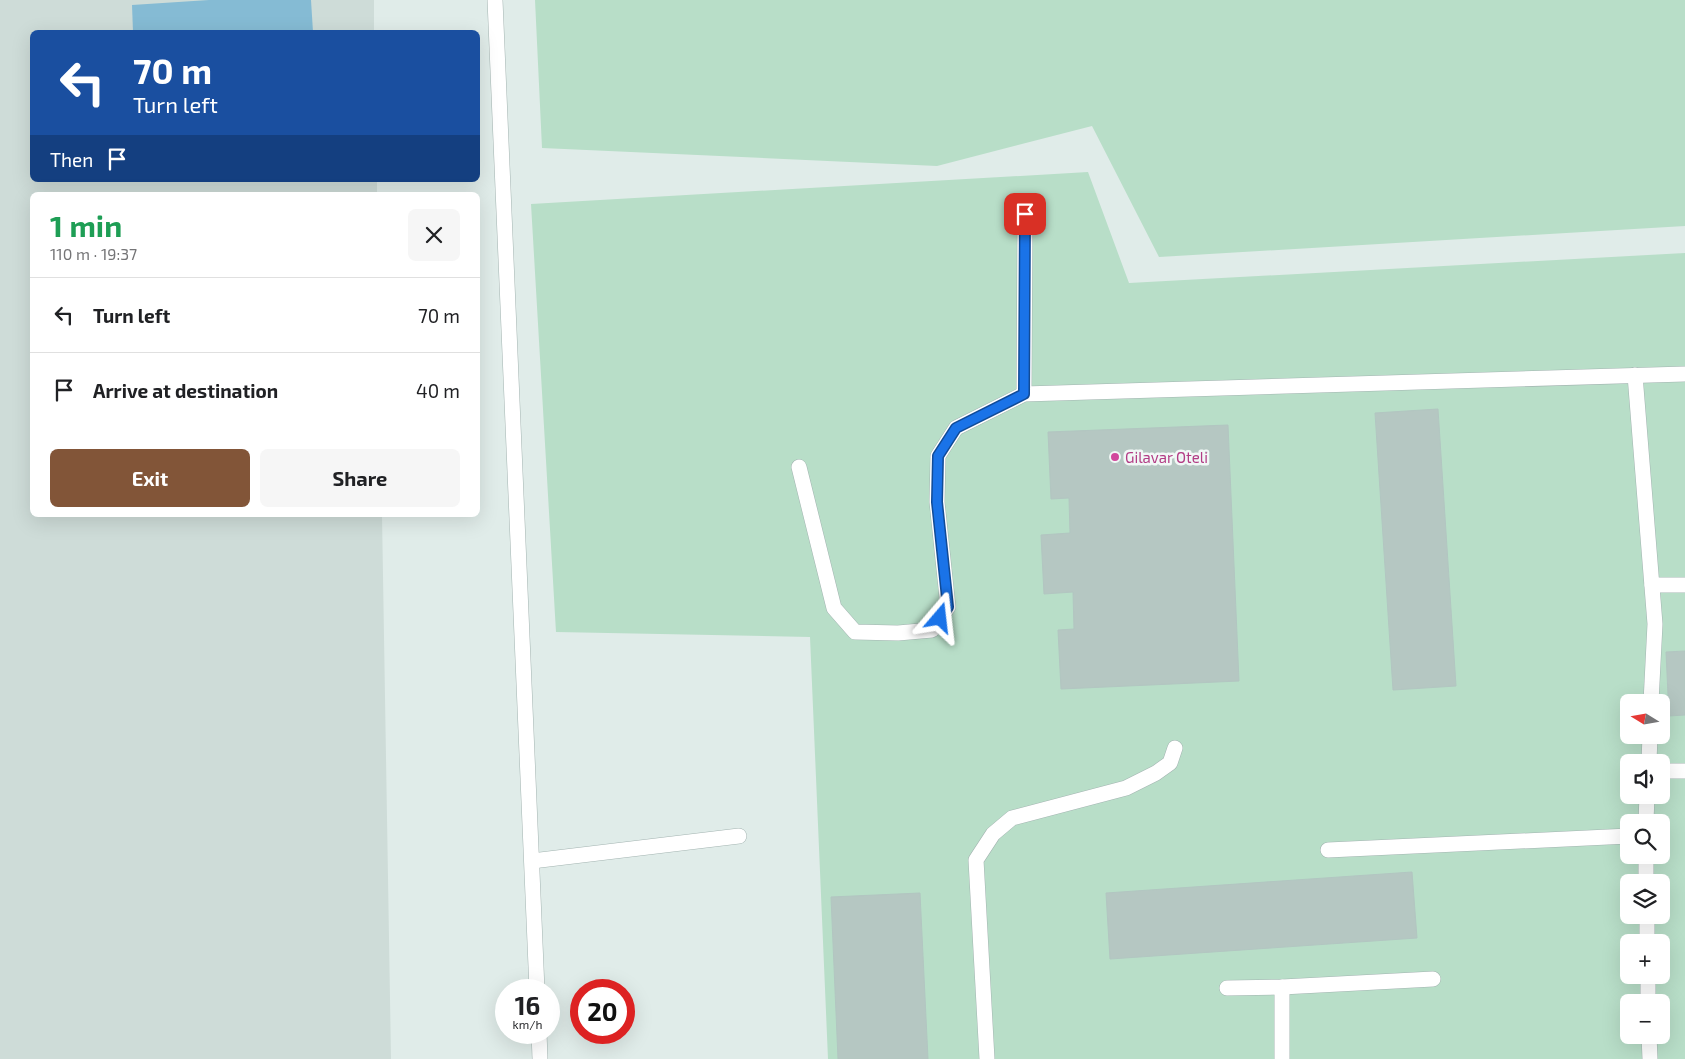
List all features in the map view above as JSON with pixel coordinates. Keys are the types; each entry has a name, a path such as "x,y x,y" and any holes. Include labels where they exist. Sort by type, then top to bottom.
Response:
{"street":[{"path":"495,0 537,979"},
{"path":"1024,394 1025,214"},
{"path":"799,467 834,608 854,632 898,633 932,630 948,607 937,502 938,456 956,428 1024,394 1685,374"},
{"path":"1635,375 1655,624 1651,694"},
{"path":"1652,585 1685,585"},
{"path":"987,1059 976,860 993,834 1012,818 1126,788 1170,763 1175,748"},
{"path":"1670,771 1685,771"},
{"path":"532,861 739,836"},
{"path":"1328,850 1620,836"},
{"path":"1227,988 1433,979"},
{"path":"1282,987 1282,1059"},
{"path":"539,1044 540,1059"},
{"path":"1649,1044 1650,1059"}],"shaded area":[{"path":"0,0 374,0 374,30 30,30 30,182 377,182 377,192 30,192 30,517 382,517 391,1059 0,1059"}],"green space":[{"path":"535,0 1685,0 1685,226 1159,257 1092,126 937,166 542,148"},
{"name":"Gilavar Oteli","path":"1088,172 1129,283 1685,253 1685,1059 828,1059 810,637 556,632 531,204"}],"water":[{"path":"209,0 311,0 313,30 133,30 132,5"}],"building":[{"path":"1438,409 1456,686 1393,690 1375,413"},
{"path":"1228,425 1239,681 1061,689 1058,630 1074,629 1073,592 1044,594 1041,535 1070,533 1069,498 1051,499 1048,432"},
{"path":"1685,651 1685,715 1670,716 1666,652"},
{"path":"1412,872 1417,938 1110,959 1106,893"},
{"path":"920,893 928,1059 838,1059 831,897"}],"place":[{"name":"Gilavar Oteli","path":"1115,457"}],"route":[{"path":"940,618 948,607 937,502 938,456 956,428 1024,394 1025,214"}]}
